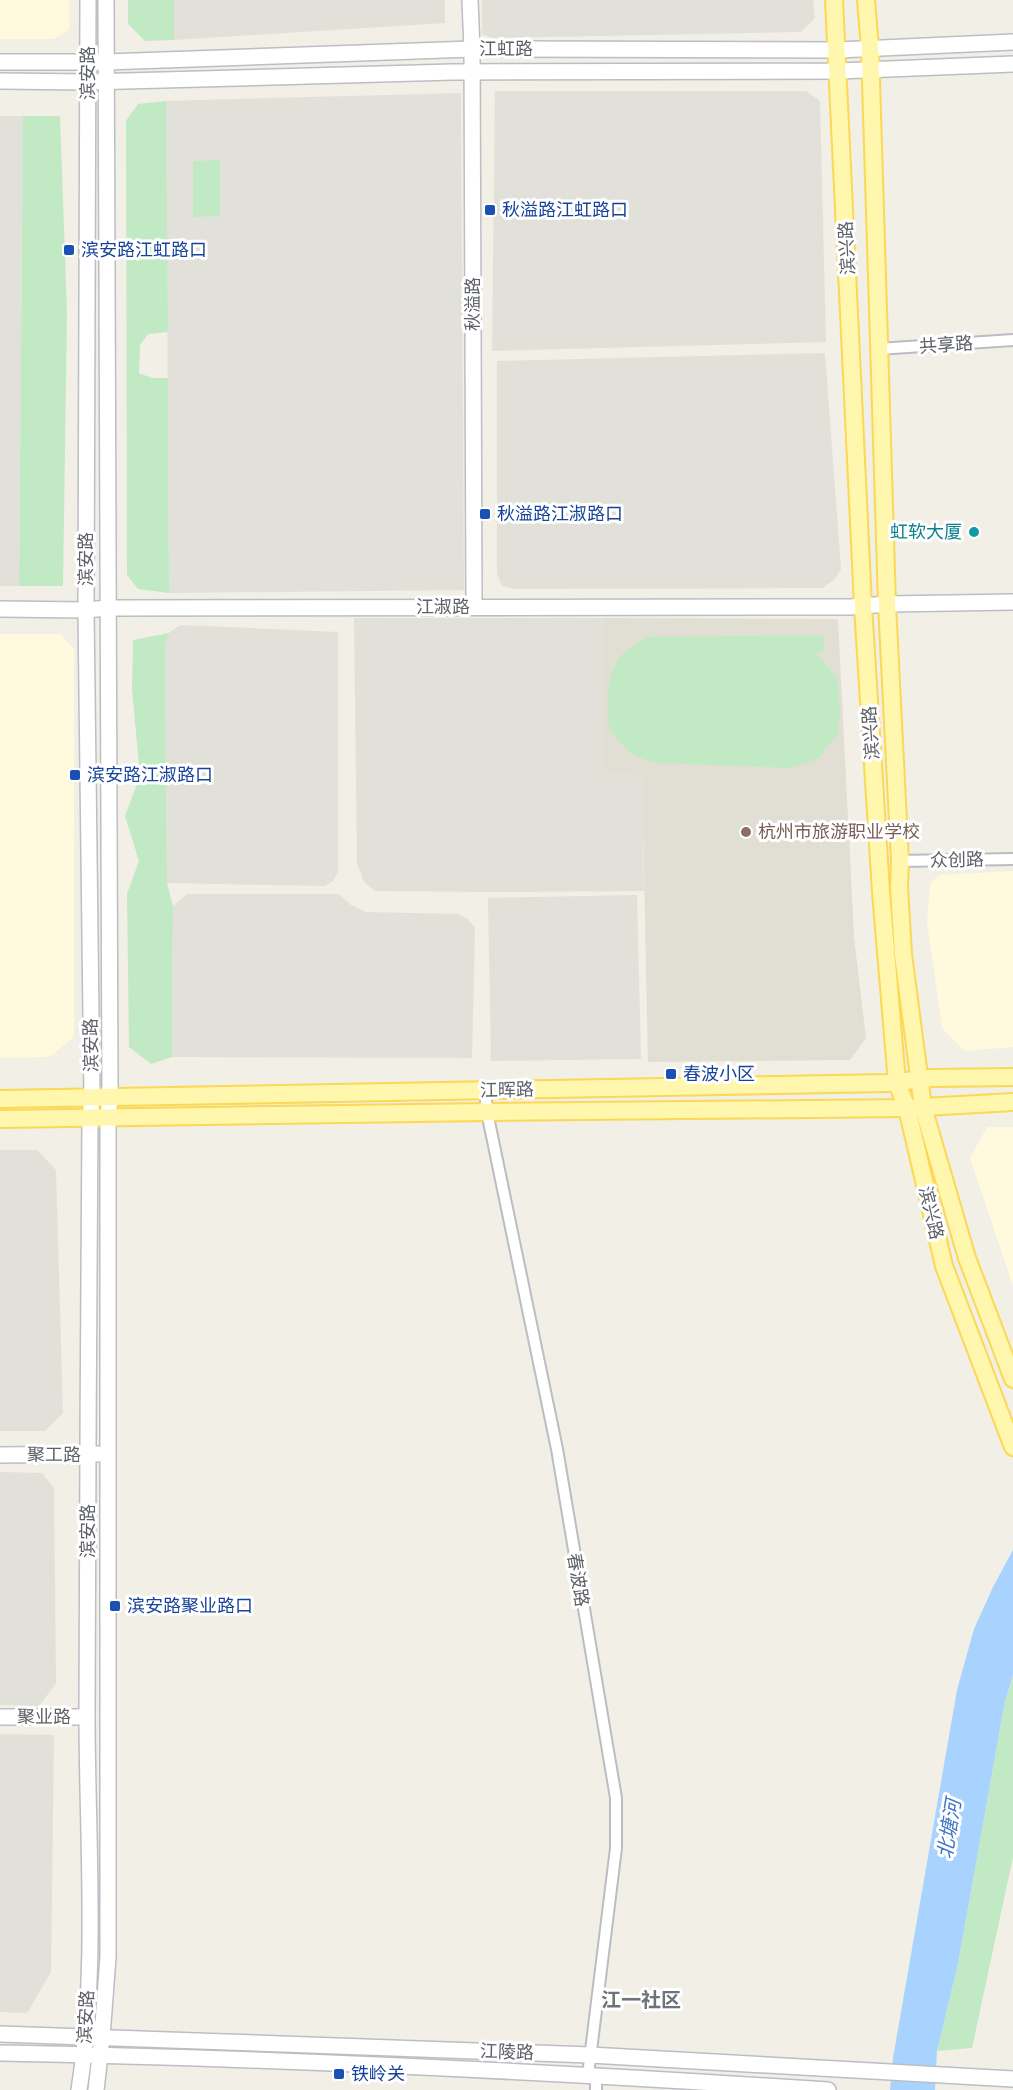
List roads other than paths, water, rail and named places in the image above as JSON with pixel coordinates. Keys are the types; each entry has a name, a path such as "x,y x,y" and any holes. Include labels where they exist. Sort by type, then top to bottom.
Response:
{"main road":[{"name":"滨安路","path":"79,2090 87,2036 89,1897 87,1717 90,1119 92,1098 86,609 88,0"},
{"name":"滨安路","path":"96,2090 108,1957 107,1454 108,1117 110,1098 106,0"},
{"name":"秋溢路","path":"470,0 474,607"},
{"name":"滨兴路","path":"834,0 863,606 881,892 897,1083 915,1108 966,1258 1013,1379"},
{"name":"滨兴路","path":"866,0 871,70 878,349 887,604 900,861 899,887 903,954 919,1080 915,1108 944,1266 1013,1447"},
{"name":"江虹路","path":"0,62 87,63 472,49 838,50 1013,42"},
{"name":"江虹路","path":"0,81 88,82 472,71 838,71 1013,64"},
{"name":"江淑路","path":"0,609 863,606 1013,602"},
{"name":"江晖路","path":"0,1099 897,1083 933,1078 1013,1077"},
{"name":"江晖路","path":"0,1119 915,1108 1013,1102"},
{"name":"聚工路","path":"0,1455 107,1454"},
{"name":"聚业路","path":"0,1717 87,1717"},
{"name":"江陵路","path":"0,2034 590,2055 1013,2079"},
{"name":"江陵路","path":"0,2053 84,2054 828,2090"}],"street":[{"name":"共享路","path":"878,349 1013,340"},
{"name":"众创路","path":"900,861 1013,858"},
{"name":"春波路","path":"485,1090 487,1112 557,1449 616,1798 616,1848 590,2055 593,2080"}],"water":[{"name":"北塘河","path":"1013,1550 1013,1675 1005,1701 958,1964 937,2051 935,2090 890,2090 893,2058 957,1690 974,1629"}],"place":[{"name":"秋溢路江虹路口","path":"490,210"},
{"name":"滨安路江虹路口","path":"69,250"},
{"name":"秋溢路江淑路口","path":"485,514"},
{"name":"虹软大厦","path":"974,532"},
{"name":"滨安路江淑路口","path":"75,775"},
{"name":"杭州市旅游职业学校","path":"746,832"},
{"name":"春波小区","path":"671,1074"},
{"name":"滨安路聚业路口","path":"115,1606"},
{"name":"铁岭关","path":"339,2074"}],"district":[{"name":"江一社区","path":"641,2000"}]}
